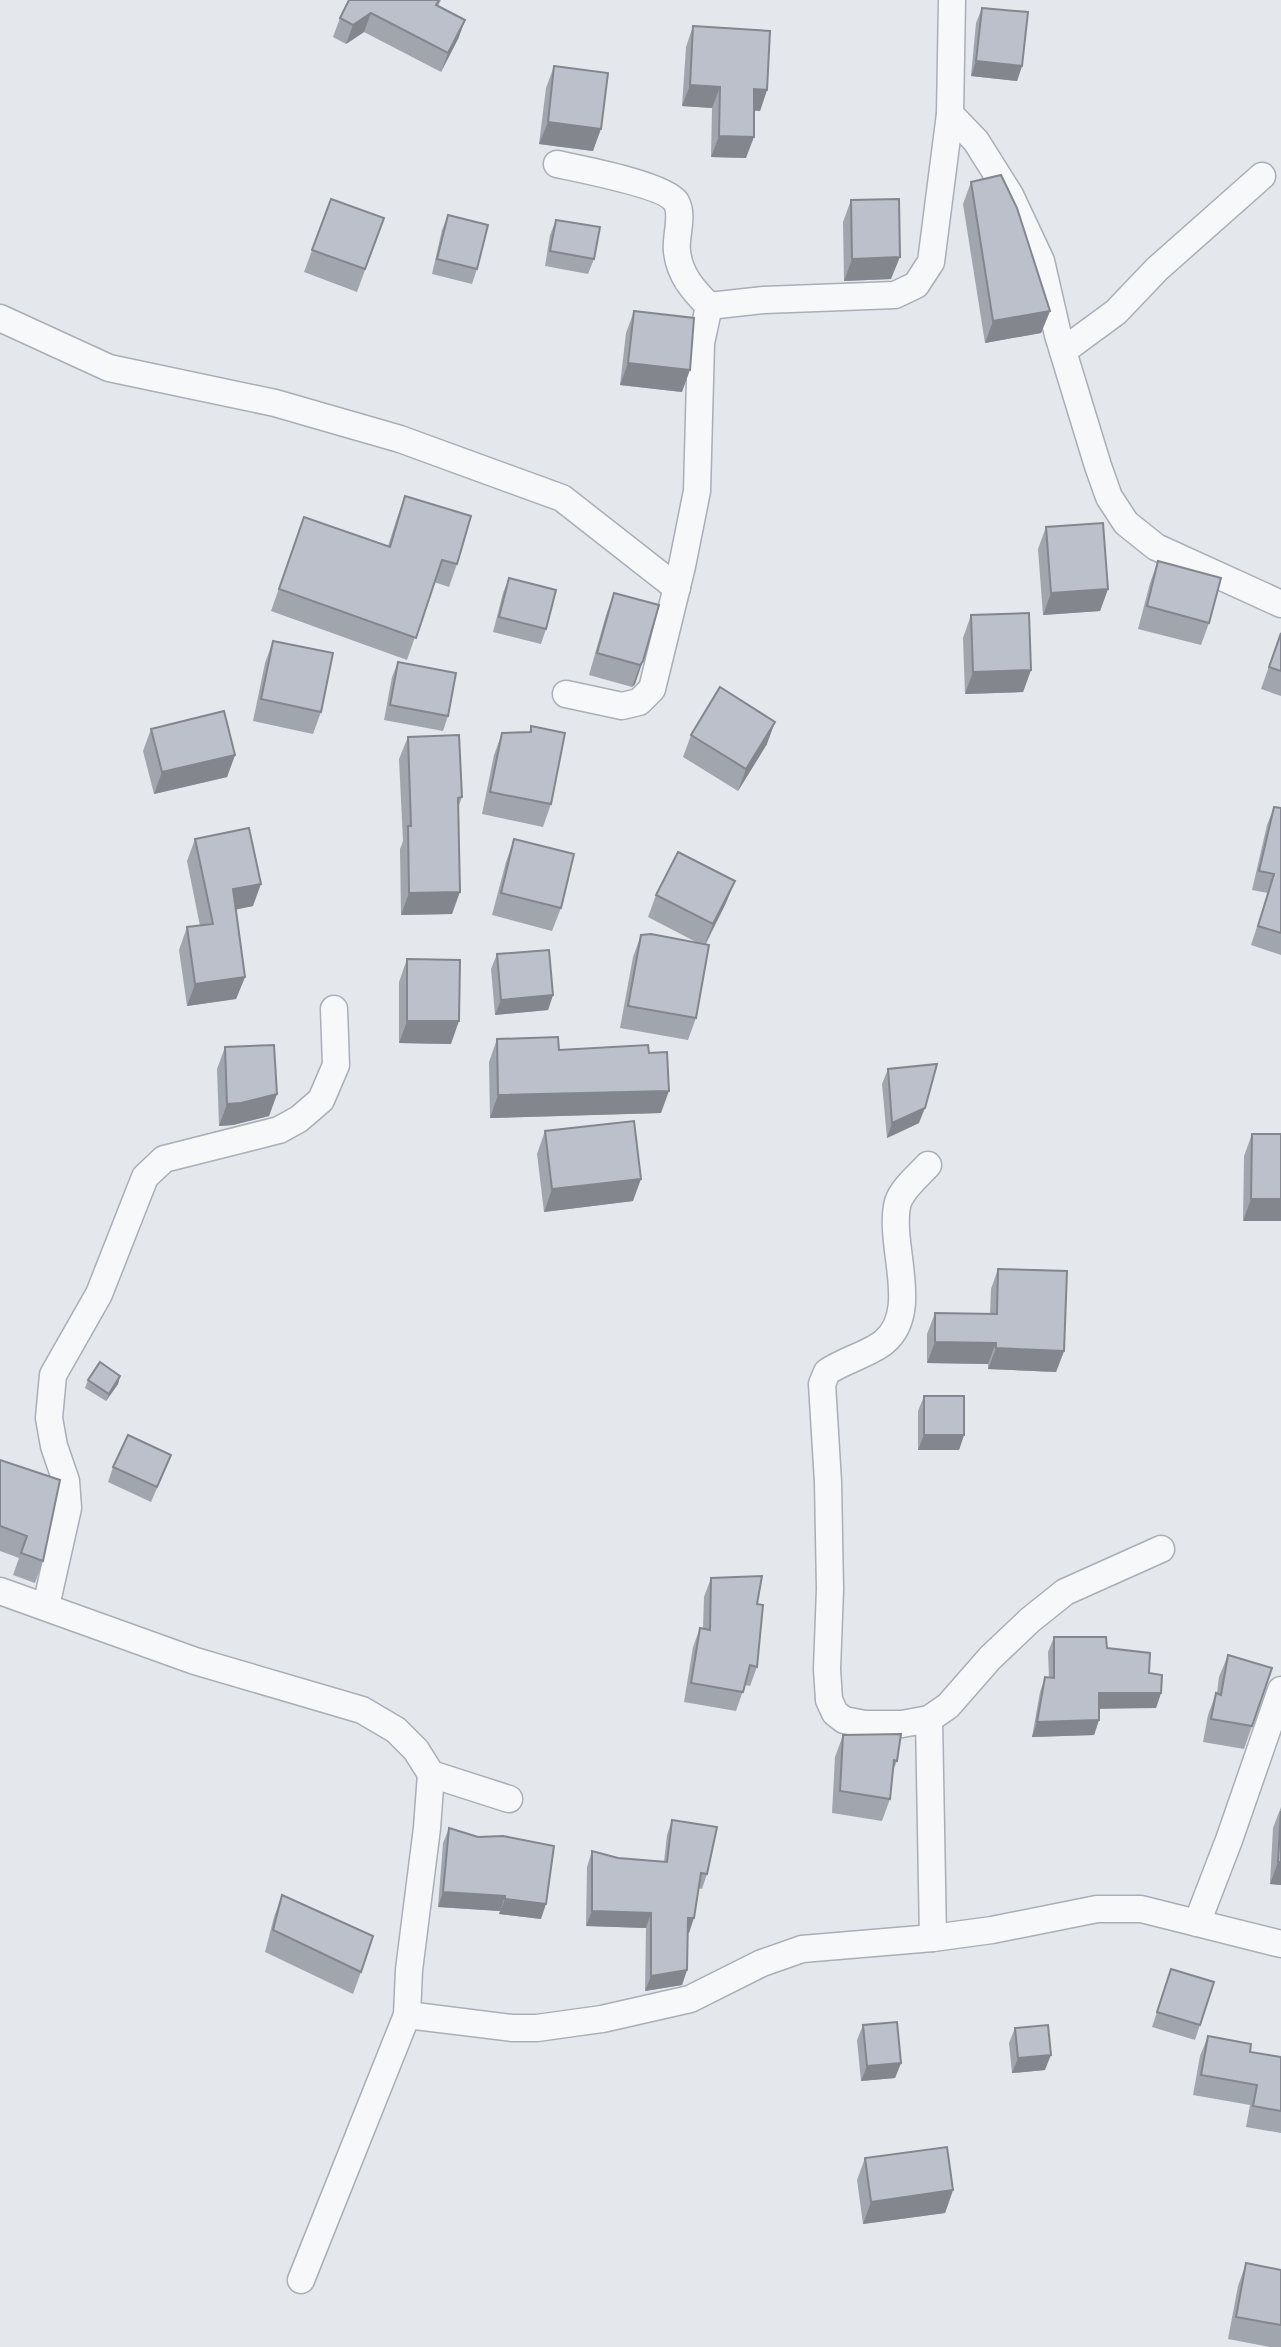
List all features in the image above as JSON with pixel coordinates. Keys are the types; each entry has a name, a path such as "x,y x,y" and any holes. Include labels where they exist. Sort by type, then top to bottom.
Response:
{"street":[{"path":"709,306 764,300 895,295 916,285 931,262 950,114 952,0"},
{"path":"950,114 976,141 1010,195 1041,261 1063,351 1109,497 1126,523 1156,547 1281,604"},
{"path":"558,164 643,185 668,195 676,202 679,211 677,250 681,272 709,306"},
{"path":"1063,351 1116,312 1157,269 1262,176"},
{"path":"566,694 622,706 639,702 652,689 697,491 701,343 709,306"},
{"path":"0,318 109,368 275,403 400,439 562,498 677,588"},
{"path":"46,1606 68,1508 66,1481 54,1446 49,1418 53,1375 99,1294 145,1177 164,1159 279,1130 299,1119 321,1100 336,1065 334,1009"},
{"path":"928,1165 899,1200 897,1237 902,1300 896,1326 884,1342 827,1372 822,1384 830,1589 827,1669 829,1700 835,1713 844,1720 865,1724 902,1724 929,1719 948,1706 989,1658 1030,1620 1066,1592 1161,1549"},
{"path":"0,1591 195,1661 362,1710 396,1730 416,1750 431,1774 409,1970 407,2015 301,2280"},
{"path":"1197,1923 1281,1690"},
{"path":"929,1719 933,1938"},
{"path":"431,1774 509,1799"},
{"path":"407,2015 512,2028 537,2028 602,2019 690,1999 762,1963 802,1950 992,1930 1097,1909 1141,1909 1281,1944"}],"building":[{"path":"349,0 439,0 436,5 465,20 448,53 371,13 353,25 340,18"},
{"path":"982,8 1028,12 1022,66 976,61"},
{"path":"693,26 770,31 767,90 754,89 754,137 719,136 720,87 690,85"},
{"path":"554,66 608,73 601,129 548,122"},
{"path":"1001,175 1017,208 1050,311 993,321 971,182"},
{"path":"331,199 384,218 365,269 312,250"},
{"path":"899,199 900,257 852,259 851,200"},
{"path":"448,215 488,225 477,269 437,259"},
{"path":"556,220 600,227 594,259 550,251"},
{"path":"634,311 694,318 690,370 628,363"},
{"path":"405,496 471,516 457,564 442,560 416,638 279,589 304,517 390,547"},
{"path":"1103,523 1108,589 1051,593 1046,527"},
{"path":"1158,561 1221,578 1209,623 1147,606"},
{"path":"509,578 556,590 546,629 499,617"},
{"path":"614,593 659,605 640,665 597,653"},
{"path":"1029,613 1031,670 973,672 971,615"},
{"path":"1281,633 1281,671 1269,667"},
{"path":"273,641 333,653 321,712 261,699"},
{"path":"398,662 456,673 448,716 390,705"},
{"path":"720,687 775,722 746,769 691,735"},
{"path":"224,711 235,755 162,772 151,729"},
{"path":"531,726 565,733 551,804 490,792 502,733 531,732"},
{"path":"459,735 462,797 458,798 460,892 409,893 408,826 411,826 408,737"},
{"path":"1274,807 1281,808 1281,933 1258,926 1274,874 1259,871"},
{"path":"249,828 261,884 233,889 245,977 195,984 187,927 213,924 195,839"},
{"path":"514,839 574,854 561,908 501,893"},
{"path":"678,852 735,881 713,924 656,895"},
{"path":"651,934 709,945 696,1018 628,1006 641,935"},
{"path":"549,950 553,995 501,1000 497,954"},
{"path":"407,959 460,960 459,1021 407,1021"},
{"path":"558,1037 559,1050 648,1045 649,1053 667,1052 669,1091 498,1095 497,1039"},
{"path":"274,1045 277,1094 227,1104 225,1047"},
{"path":"937,1064 925,1108 892,1123 888,1069"},
{"path":"634,1121 641,1179 552,1189 545,1131"},
{"path":"1252,1134 1281,1134 1281,1199 1251,1199"},
{"path":"998,1269 1067,1271 1064,1351 996,1348 996,1343 935,1342 935,1313 997,1314"},
{"path":"100,1362 120,1376 109,1394 88,1380"},
{"path":"924,1396 964,1396 964,1435 924,1435"},
{"path":"128,1435 171,1455 157,1487 113,1467"},
{"path":"0,1460 60,1480 43,1561 21,1553 27,1536 0,1526"},
{"path":"762,1576 757,1604 763,1605 757,1667 750,1665 743,1692 691,1683 700,1628 710,1630 711,1578"},
{"path":"1054,1637 1106,1637 1107,1648 1150,1653 1149,1673 1162,1675 1161,1693 1099,1693 1099,1720 1037,1722 1045,1677 1054,1678"},
{"path":"1228,1655 1272,1668 1252,1726 1211,1719 1216,1693 1221,1695"},
{"path":"901,1734 897,1761 894,1760 890,1799 840,1791 843,1735"},
{"path":"1281,1811 1281,1862 1278,1862"},
{"path":"672,1820 717,1827 707,1874 701,1873 694,1918 688,1918 687,1970 651,1976 651,1913 592,1911 592,1851 618,1858 667,1862"},
{"path":"449,1828 478,1837 503,1836 554,1846 546,1904 505,1899 505,1896 443,1892"},
{"path":"282,1895 373,1936 361,1972 273,1930"},
{"path":"1171,1969 1214,1982 1200,2025 1157,2012"},
{"path":"897,2022 901,2063 867,2066 863,2025"},
{"path":"1048,2025 1051,2055 1018,2058 1015,2028"},
{"path":"1208,2036 1251,2044 1250,2052 1281,2057 1281,2111 1253,2106 1257,2085 1201,2075"},
{"path":"947,2147 953,2190 871,2202 865,2158"},
{"path":"1246,2263 1281,2270 1281,2325 1236,2317"}]}
